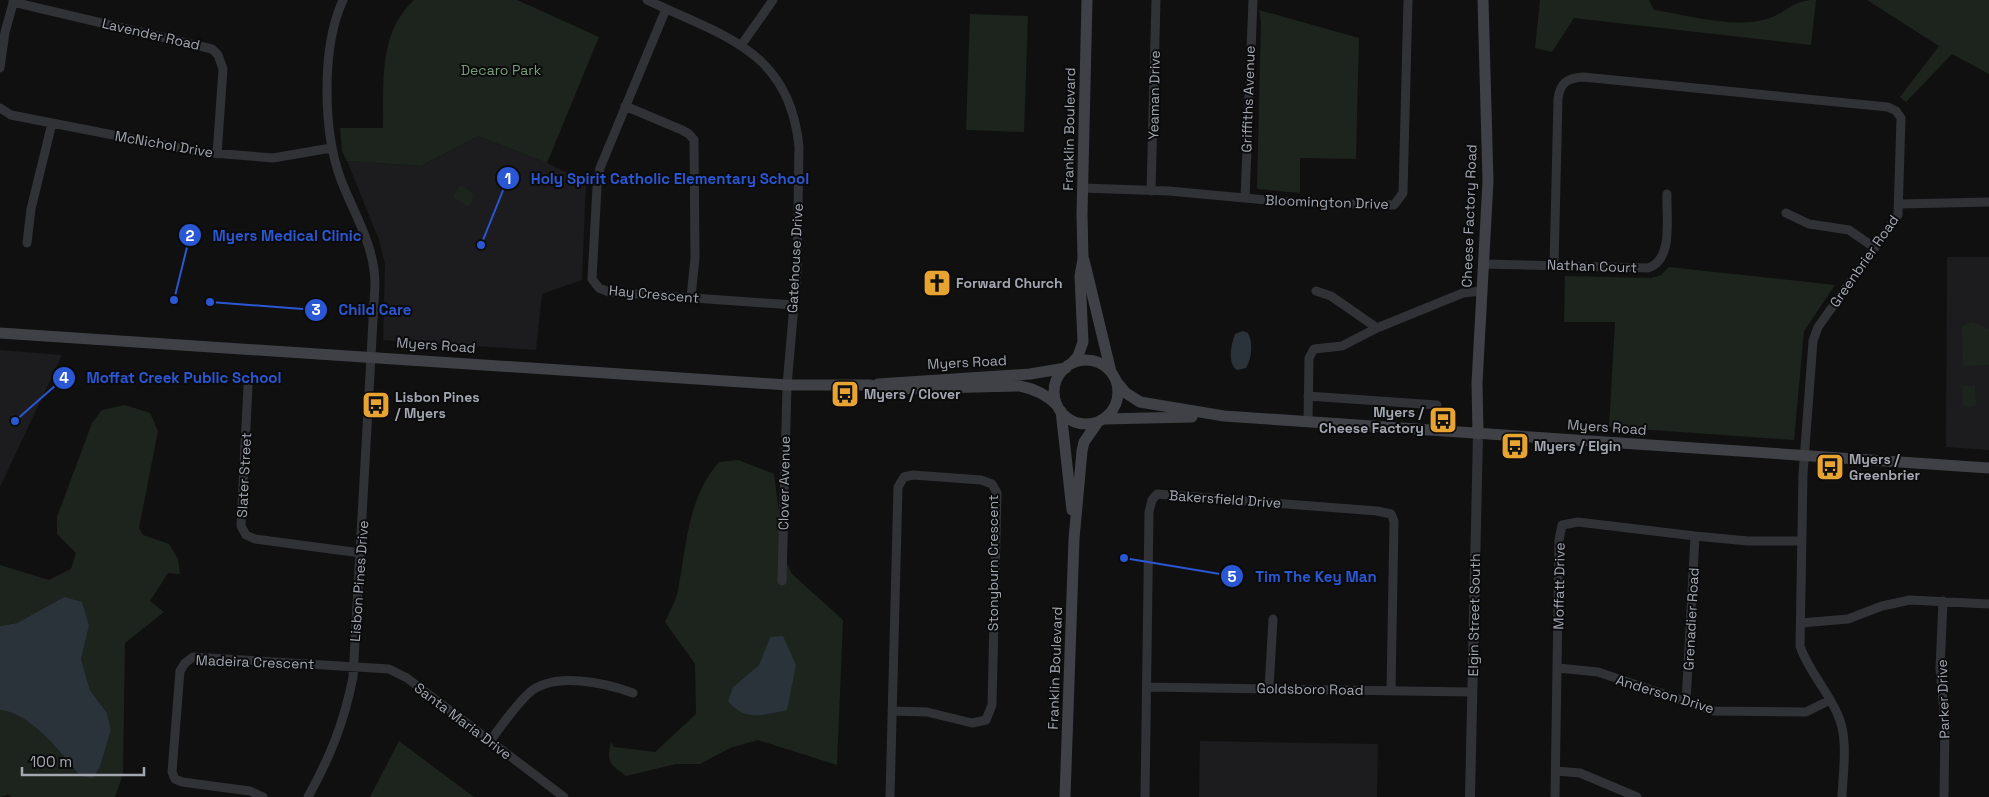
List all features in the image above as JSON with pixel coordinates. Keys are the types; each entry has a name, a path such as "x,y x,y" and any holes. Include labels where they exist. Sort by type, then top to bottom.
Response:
{"main road":[{"name":"Franklin Boulevard","path":"1087,0 1082,188 1084,259 1114,377"},
{"name":"Cheese Factory Road","path":"1478,434 1477,383 1488,173 1483,0"},
{"name":"Franklin Boulevard","path":"1069,366 1082,346 1080,276 1084,259"},
{"name":"Myers Road","path":"0,333 787,384 869,385 891,389 1020,386 1036,390 1059,408"},
{"path":"1082,361 1093,361 1103,365 1114,377 1118,398 1110,413 1101,420 1088,424 1078,423 1068,418 1059,408 1055,385 1069,366 1082,361"},
{"name":"Myers Road","path":"869,385 891,381 1030,374 1069,366"},
{"name":"Myers Road","path":"1114,377 1126,393 1140,402 1224,416 1989,468"},
{"name":"Franklin Boulevard","path":"1059,408 1066,439 1074,539"},
{"name":"Myers Road","path":"1101,420 1224,416"},
{"name":"Franklin Boulevard","path":"1065,797 1074,539 1082,451 1084,442 1101,420"}],"street":[{"path":"343,0 332,29 329,47 331,148 342,181 366,236 374,266 372,356"},
{"name":"Gatehouse Drive","path":"647,0 742,44 773,74 784,92 797,128 798,246 787,384"},
{"path":"742,44 773,0"},
{"name":"Yeaman Drive","path":"1151,191 1156,0"},
{"name":"Griffiths Avenue","path":"1245,198 1253,0"},
{"name":"Bloomington Drive","path":"1082,188 1151,191 1299,203 1389,206 1398,202 1403,193 1408,0"},
{"path":"0,68 5,32 13,1"},
{"name":"Lavender Road","path":"13,1 212,49 218,55 223,69 217,154"},
{"name":"Hay Crescent","path":"666,9 598,175 592,279 599,288 610,292 794,305"},
{"name":"Greenbrier Road","path":"1554,265 1558,99 1563,83 1574,78 1892,108 1902,123 1900,204 1895,222 1818,326 1813,336 1804,456 1800,646 1805,659 1838,713 1843,736 1842,797"},
{"path":"625,106 682,130 694,140 695,258 691,297"},
{"name":"McNichol Drive","path":"0,108 11,115 217,154 272,158 331,148"},
{"path":"27,243 31,210 52,123"},
{"name":"Nathan Court","path":"1484,264 1648,268 1653,266 1664,254 1667,194"},
{"path":"1900,204 1989,202"},
{"path":"1786,213 1809,224 1849,230 1875,248"},
{"path":"1316,291 1331,296 1377,328"},
{"path":"1308,422 1309,358 1314,349 1342,346 1377,328 1462,293 1482,292"},
{"name":"Lisbon Pines Drive","path":"308,797 336,742 347,709 354,666 372,356"},
{"name":"Clover Avenue","path":"782,581 787,384"},
{"name":"Slater Street","path":"248,386 241,526 246,535 255,539 361,553"},
{"path":"1308,396 1437,405"},
{"name":"Elgin Street South","path":"1470,797 1478,434"},
{"name":"Stonyburn Crescent","path":"890,797 892,711 898,487 904,476 913,475 981,480 992,484 997,493 992,705 986,720 972,724 927,712 892,711"},
{"name":"Bakersfield Drive","path":"1145,797 1149,512 1152,500 1158,494 1377,511 1390,514 1394,520 1392,690"},
{"name":"Moffatt Drive","path":"1556,797 1559,540 1562,525 1578,522 1748,541 1801,541"},
{"name":"Grenadier Road","path":"1686,702 1695,536"},
{"path":"1801,623 1848,619 1896,602 1989,604"},
{"name":"Parker Drive","path":"1944,602 1940,669 1945,724 1944,797"},
{"path":"1269,689 1273,620"},
{"name":"Madeira Crescent","path":"263,797 250,791 182,782 175,779 172,772 180,671 185,663 193,658 354,666"},
{"name":"Santa Maria Drive","path":"354,666 389,669 407,678 564,797"},
{"name":"Anderson Drive","path":"1558,668 1598,672 1714,711 1796,712 1817,707 1830,700"},
{"path":"490,741 529,693 540,686 567,681 611,684 633,693"},
{"name":"Goldsboro Road","path":"1148,687 1472,692"},
{"path":"1556,771 1580,773 1636,797"}],"shaded area":[{"path":"478,136 547,163 586,182 582,280 542,294 536,350 383,340 385,264 379,240 347,161 421,166"},
{"path":"1947,257 1989,257 1989,450 1946,447"},
{"path":"1243,331 1248,333 1250,337 1251,355 1246,368 1237,370 1232,363 1231,348 1235,334"},
{"path":"0,350 62,355 0,487"},
{"path":"64,597 82,602 89,626 81,659 90,690 107,713 111,730 100,767 93,778 80,776 55,746 34,726 23,718 0,710 0,626 17,623"},
{"path":"783,636 796,665 787,710 755,715 741,712 734,708 728,701 733,687 759,665 770,637"},
{"path":"1200,741 1378,744 1377,797 1199,797"}],"green space":[{"name":"Decaro Park","path":"414,0 517,0 599,37 547,163 478,136 421,166 347,161 342,151 340,128 383,128 385,60 389,43 402,13"},
{"path":"1540,0 1649,0 1654,10 1712,20 1743,23 1770,18 1801,2 1816,0 1811,45 1574,18 1552,52 1535,48"},
{"path":"1867,0 1989,0 1989,74 1952,54 1906,102 1900,97 1939,46"},
{"path":"1259,10 1359,38 1356,159 1300,158 1300,193 1258,189 1257,187 1261,22"},
{"path":"970,14 1028,16 1024,132 966,130"},
{"path":"460,185 471,192 473,196 471,204 467,206 453,197"},
{"path":"1669,267 1835,285 1804,331 1794,440 1609,427 1615,322 1564,322 1565,276 1651,278 1661,275"},
{"path":"1972,322 1989,329 1989,365 1963,366 1962,326"},
{"path":"1962,386 1975,386 1976,405 1969,407 1963,405"},
{"path":"125,405 150,413 158,431 139,528 143,535 169,544 178,559 180,574 168,573 150,601 164,612 125,643 123,774 115,797 12,797 8,795 0,797 0,710 23,718 34,726 55,746 80,776 93,777 100,767 111,730 107,713 90,690 81,659 89,626 64,597 17,623 0,626 0,565 49,580 71,569 76,553 57,534 57,517 92,423 102,410"},
{"path":"738,460 774,474 785,559 792,574 843,620 837,765 758,740 730,748 700,764 676,764 626,776 613,766 609,759 611,742 614,747 655,752 696,714 695,664 665,622 677,594 686,539 694,507 708,476 719,462","holes":["770,637 787,710 733,687 759,665"]},
{"path":"399,741 474,797 370,797"}],"place":[{"name":"Holy Spirit Catholic Elementary School","path":"481,245"},
{"name":"Forward Church","path":"937,283"},
{"name":"Myers Medical Clinic","path":"174,300"},
{"name":"Child Care","path":"210,302"},
{"name":"Myers / Clover","path":"845,394"},
{"name":"Lisbon Pines / Myers","path":"376,405"},
{"name":"Myers / Cheese Factory","path":"1443,420"},
{"name":"Moffat Creek Public School","path":"15,421"},
{"name":"Myers / Elgin","path":"1515,446"},
{"name":"Myers / Greenbrier","path":"1830,467"},
{"name":"Tim The Key Man","path":"1124,558"}]}
